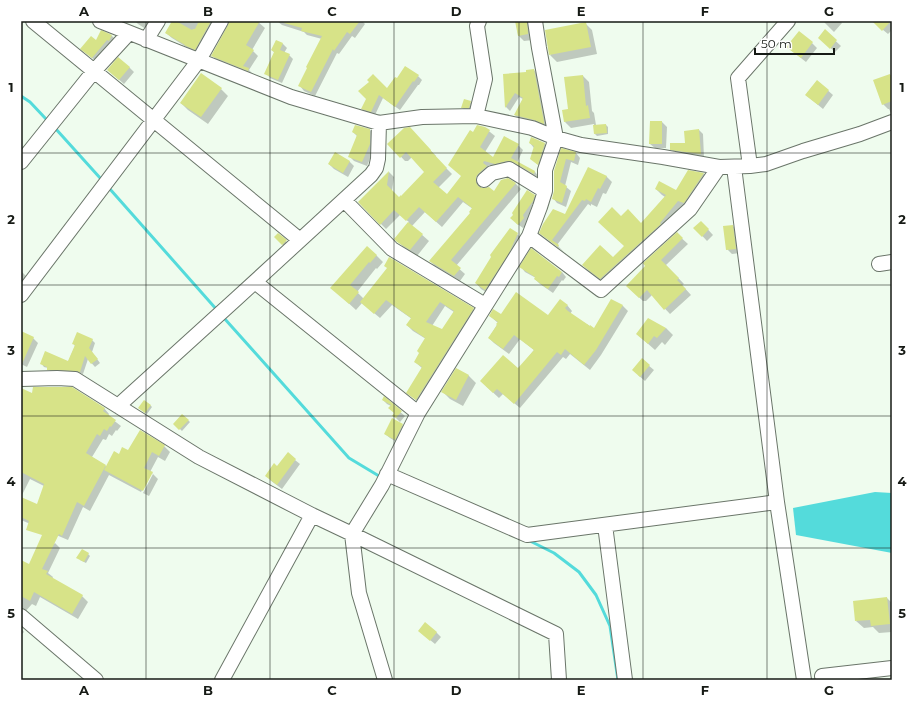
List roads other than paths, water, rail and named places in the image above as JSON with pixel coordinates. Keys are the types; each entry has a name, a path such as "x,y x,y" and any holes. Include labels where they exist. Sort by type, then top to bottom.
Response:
{"street":[{"path":"33,21 300,240"},
{"path":"100,21 291,97 379,123 422,116 476,116 532,128 556,138 581,144 719,167 766,164 860,134 892,122"},
{"path":"146,40 158,21"},
{"path":"21,295 199,60 221,21"},
{"path":"476,116 485,79 477,26 479,21"},
{"path":"385,680 359,593 352,534 382,485 418,413 529,236 540,207 545,191 545,170 556,138 535,21"},
{"path":"750,166 738,78 788,21"},
{"path":"21,162 94,71 129,33"},
{"path":"118,406 371,175 376,168 378,159 379,123"},
{"path":"529,236 601,290 690,209 719,167"},
{"path":"734,167 777,502 804,680"},
{"path":"484,180 492,173 509,168 545,191"},
{"path":"344,200 392,249 485,306"},
{"path":"255,282 418,413"},
{"path":"21,379 75,379 199,457 312,515 556,634 559,680"},
{"path":"387,474 527,535 777,502"},
{"path":"222,680 312,515"},
{"path":"605,525 625,680"},
{"path":"21,616 96,680"},
{"path":"823,680 822,676 892,668"}],"water":[{"path":"875,492 892,493 892,553 796,535 793,508"}],"waterway":[{"path":"21,96 30,102 46,119"},
{"path":"55,128 101,179"},
{"path":"109,188 217,310"},
{"path":"224,318 349,458 379,476"},
{"path":"528,540 554,553 579,572 596,595 610,626 618,680"}]}
